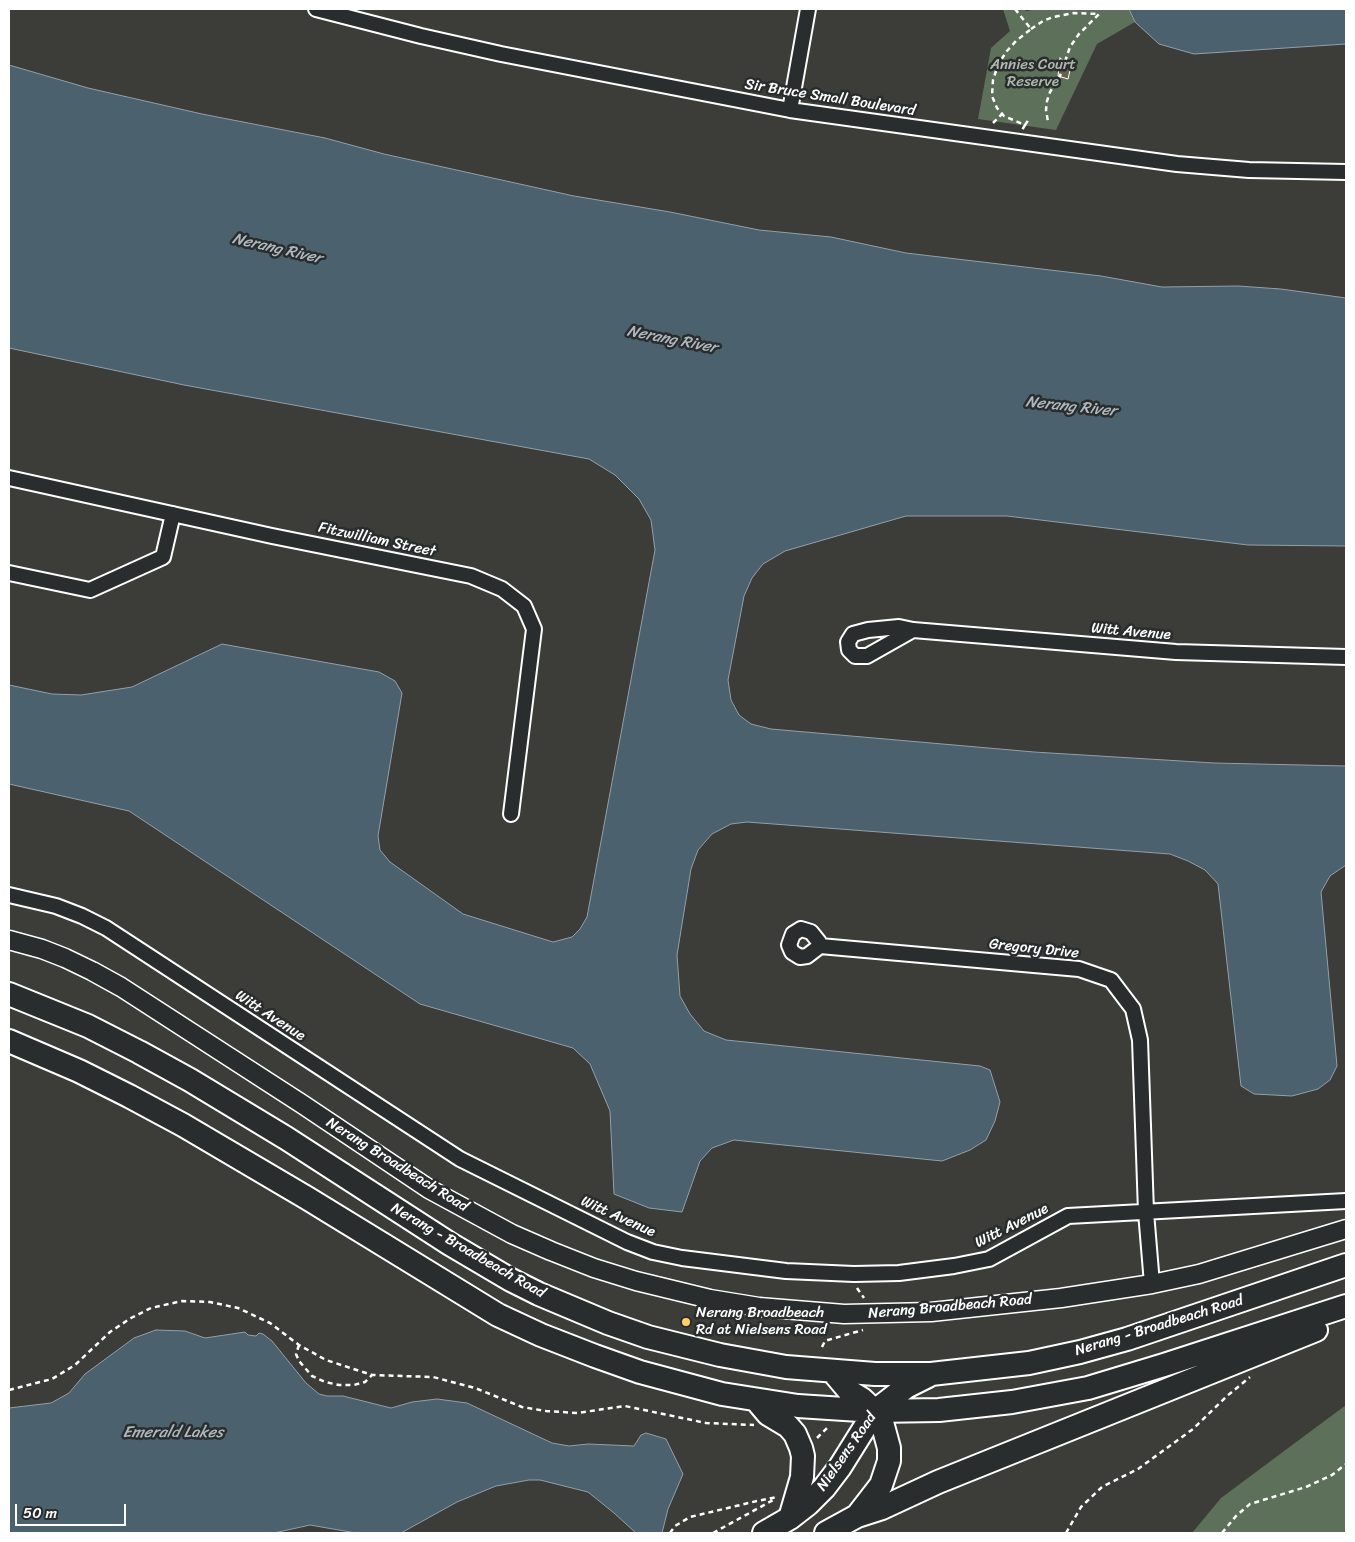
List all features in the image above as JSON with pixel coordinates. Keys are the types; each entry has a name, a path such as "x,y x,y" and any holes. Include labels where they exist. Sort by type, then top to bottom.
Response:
{"main road":[{"name":"Nerang - Broadbeach Road","path":"9,994 88,1026 190,1080 286,1138 450,1244 539,1294 608,1323 684,1347 752,1362 834,1372 875,1374 931,1374 1029,1362 1080,1352 1127,1339 1346,1265"},
{"path":"9,1041 79,1071 183,1125 307,1198 498,1315 541,1335 640,1372 696,1388 757,1401 875,1411 974,1407 1088,1388 1164,1366 1338,1309"},
{"path":"826,1533 858,1516 882,1508 938,1482 1318,1330 1338,1309"},
{"path":"834,1372 849,1391 862,1399 875,1411 887,1437 889,1461 881,1485 858,1516"},
{"name":"Nielsens Road","path":"764,1533 790,1518 824,1488 840,1467 875,1411 906,1387 931,1374"},
{"path":"757,1401 768,1414 788,1426 795,1434 803,1456 802,1477 790,1518"}],"street":[{"name":"Sir Bruce Small Boulevard","path":"316,9 501,54 790,110 1020,143 1220,168 1346,172"},
{"path":"790,110 808,9"},
{"name":"Fitzwilliam Street","path":"9,478 471,576 502,588 524,606 534,629 511,814"},
{"path":"9,573 90,590 163,557 173,514"},
{"name":"Witt Avenue","path":"913,630 1176,652 1346,657"},
{"name":"Witt Avenue","path":"9,895 56,906 106,928 460,1159 627,1242 653,1252 682,1258 786,1271 854,1274 899,1273 989,1260 1068,1216 1346,1200"},
{"name":"Nerang Broadbeach Road","path":"9,940 42,949 65,958 121,987 430,1189 477,1215 551,1251 636,1281 710,1299 759,1308 844,1314 931,1312 1070,1296 1152,1284 1236,1264 1346,1229"},
{"name":"Gregory Drive","path":"820,946 1079,969 1111,980 1133,1008 1140,1040 1146,1212 1152,1284"}],"path":[{"path":"1014,9 1031,29"},
{"path":"1024,125 1002,114 992,96 993,80 1006,52 1031,29 1053,17 1074,13 1099,14 1078,34 1070,47 1060,76 1047,101 1048,122"},
{"path":"992,124 1002,114"},
{"path":"1020,143 1024,125 1029,120"},
{"path":"854,1274 857,1288 867,1305"},
{"path":"9,1390 52,1379 75,1365 110,1332 150,1308 182,1301 210,1302 238,1308 270,1323 299,1345 326,1360 372,1375 433,1377 476,1388 522,1408 576,1413 625,1406 706,1424 758,1426"},
{"path":"822,1347 825,1341 862,1331 866,1328"},
{"path":"299,1345 296,1354 299,1361 312,1376 325,1382 339,1386 354,1386 365,1382 372,1375"},
{"path":"1066,1533 1081,1506 1102,1487 1138,1469 1193,1429 1226,1396 1248,1379 1260,1364 1266,1350"},
{"path":"1222,1533 1236,1516 1250,1504 1306,1486 1332,1475 1346,1464"},
{"path":"713,1533 776,1498 783,1491"},
{"path":"670,1533 675,1526 690,1517 776,1498"}],"green space":[{"name":"Annies Court Reserve","path":"1003,9 1025,9 1026,11 1037,9 1129,9 1135,22 1097,44 1056,130 978,119 991,48 1010,31"},
{"path":"1346,1405 1346,1533 1192,1533 1221,1498"}],"water":[{"path":"1129,9 1346,9 1346,44 1194,54 1159,44 1135,22"},
{"name":"Nerang River","path":"9,65 88,88 202,114 325,138 384,154 574,196 670,212 759,230 831,237 906,253 1101,276 1162,287 1238,286 1281,289 1346,298 1346,546 1248,545 1007,516 906,516 785,551 763,564 752,578 744,596 728,680 731,700 739,715 751,724 771,729 1034,752 1214,763 1346,766 1346,865 1330,876 1321,892 1337,1066 1330,1080 1318,1089 1292,1096 1254,1094 1241,1086 1218,884 1205,870 1188,861 1170,854 747,822 731,824 712,834 698,850 691,869 677,955 680,996 690,1014 704,1031 726,1040 980,1066 990,1070 1000,1102 995,1121 986,1140 970,1150 942,1161 734,1140 712,1148 700,1161 682,1212 649,1208 614,1194 610,1111 590,1064 573,1048 420,1004 129,811 9,784 9,685 52,694 81,695 132,687 222,644 379,672 395,681 402,693 378,836 380,850 390,862 463,914 553,942 572,937 580,929 587,917 655,550 651,520 639,499 615,475 589,459 184,385 9,348"},
{"name":"Emerald Lakes","path":"156,1330 185,1331 205,1338 245,1332 248,1335 256,1336 259,1333 263,1334 272,1341 306,1383 319,1394 327,1396 343,1396 391,1408 412,1402 437,1399 467,1403 552,1443 569,1446 588,1444 634,1446 641,1435 646,1433 666,1439 683,1474 668,1509 662,1533 636,1533 588,1492 540,1480 529,1480 496,1486 457,1502 401,1533 356,1533 310,1525 274,1533 9,1533 9,1408 51,1403 69,1393 85,1374 134,1338"}],"building":[{"path":"1060,58 1071,66 1068,79 1058,76"}],"place":[{"name":"Nerang Broadbeach Rd at Nielsens Road","path":"686,1322"}]}
